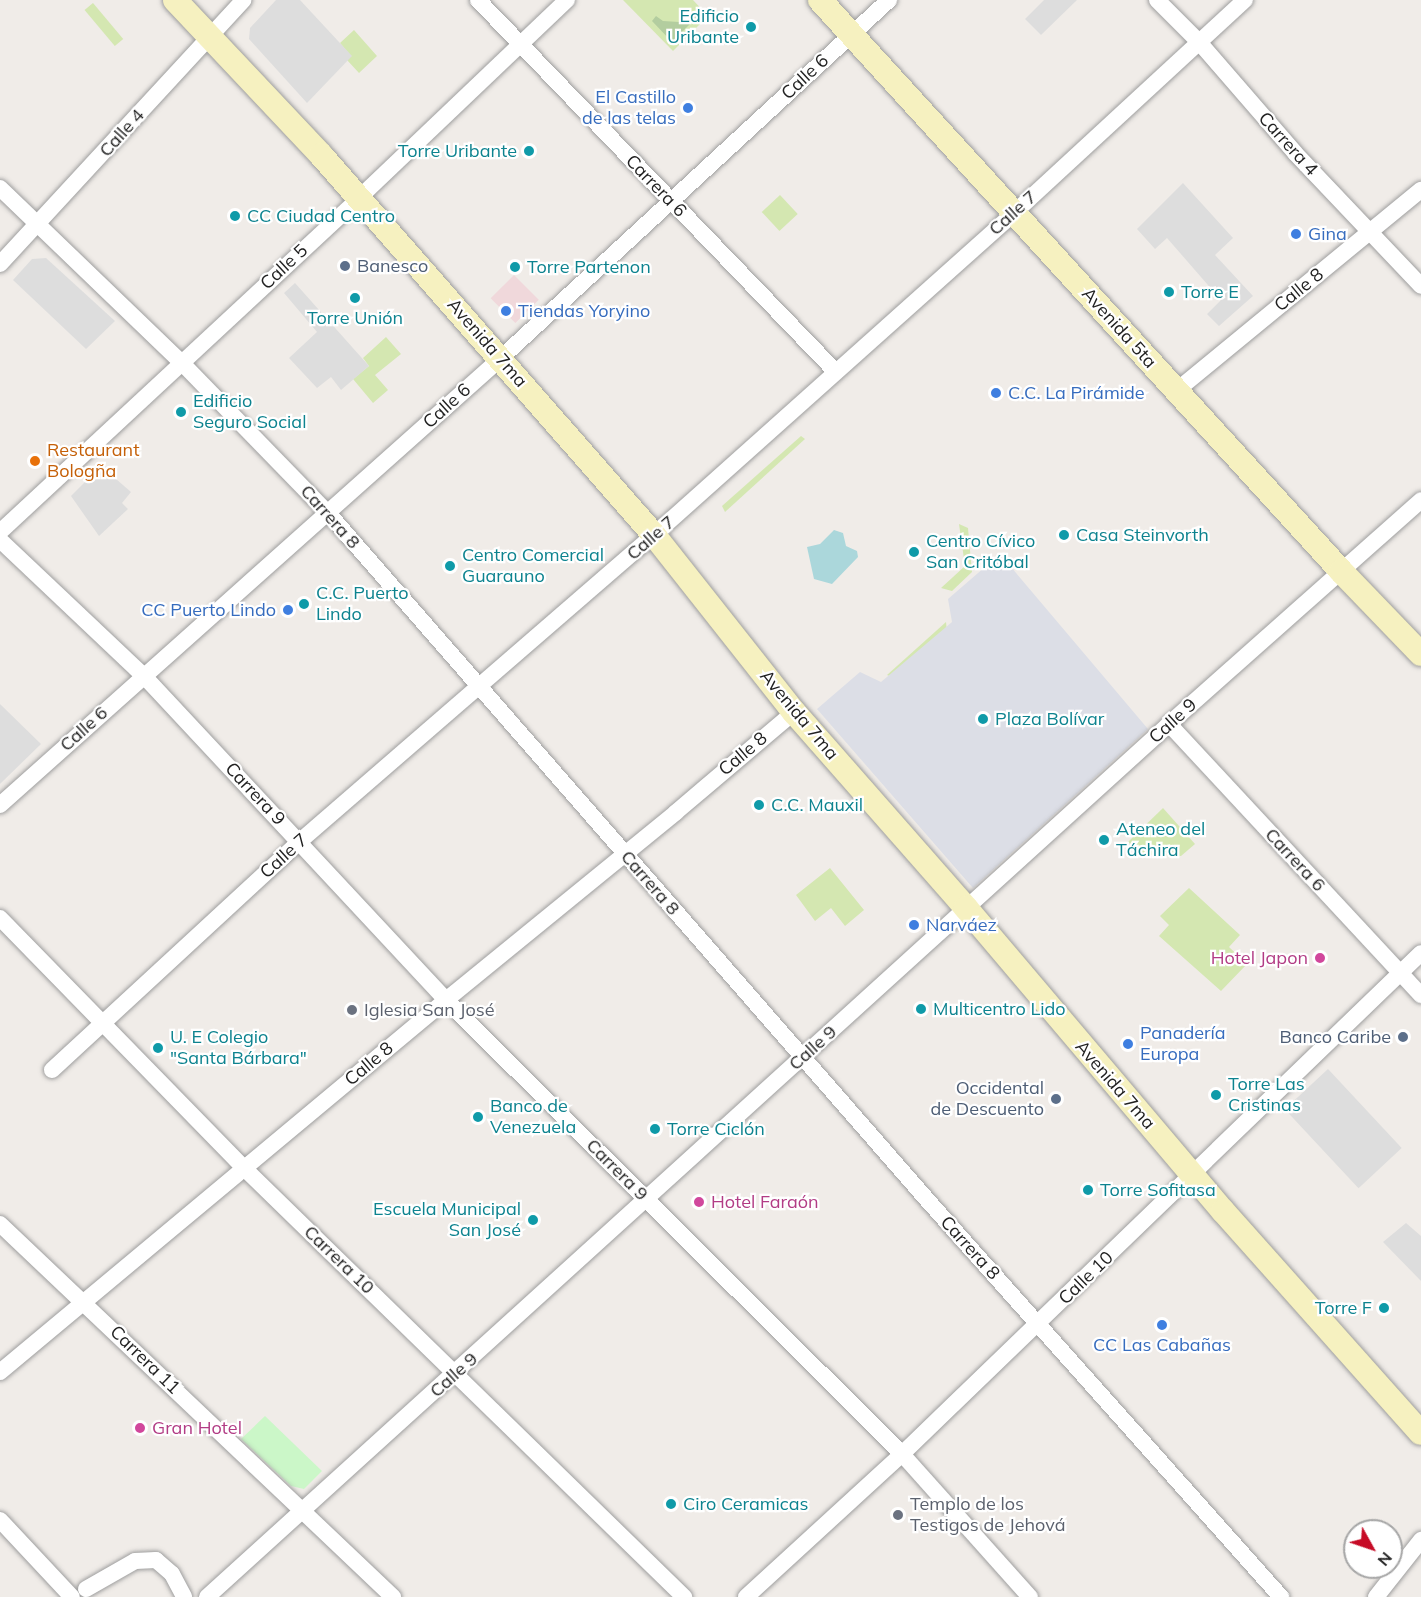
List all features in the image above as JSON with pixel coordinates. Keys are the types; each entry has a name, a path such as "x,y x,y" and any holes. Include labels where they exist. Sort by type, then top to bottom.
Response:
{"street":[{"name":"Avenida 7ma","path":"175,0 211,36 359,198 501,358 654,535 794,712 966,908 1193,1175 1421,1433"},
{"name":"Calle 4","path":"0,264 39,225 244,0"},
{"name":"Carrera 6","path":"478,0 836,372"},
{"name":"Calle 5","path":"0,531 359,198 567,0"},
{"name":"Avenida 5ta","path":"820,0 1341,571 1421,654"},
{"name":"Calle 6","path":"0,805 143,675 501,358 889,0"},
{"name":"Carrera 4","path":"1157,0 1199,42 1295,153 1421,286"},
{"name":"Calle 7","path":"52,1070 299,842 654,535 1014,213 1245,0"},
{"name":"Carrera 8","path":"0,188 181,362 328,513 803,1057 1281,1597"},
{"name":"Calle 8","path":"1176,391 1421,190"},
{"name":"Calle 9","path":"207,1597 1169,724 1421,500"},
{"name":"Carrera 9","path":"0,540 143,675 446,1000 902,1454 1030,1597"},
{"name":"Calle 8","path":"0,1372 85,1304 244,1168 794,712"},
{"name":"Carrera 6","path":"1169,724 1421,995"},
{"name":"Carrera 10","path":"0,918 244,1168 684,1597"},
{"name":"Calle 10","path":"746,1597 902,1454 1421,953"},
{"name":"Carrera 11","path":"0,1224 393,1597"},
{"path":"0,1520 79,1593 135,1561 156,1560 172,1574 184,1597"},
{"path":"1376,1597 1421,1540"}],"shaded area":[{"path":"276,0 300,0 352,56 307,103 249,39 250,28"},
{"path":"1044,0 1077,0 1041,35 1025,19"},
{"path":"1183,183 1233,238 1215,255 1253,296 1219,326 1207,314 1221,300 1167,238 1155,249 1137,229"},
{"path":"46,258 115,321 86,349 13,280 32,259"},
{"path":"514,275 539,300 515,323 491,298"},
{"path":"295,283 369,366 341,390 331,377 317,388 289,358 317,332 284,293"},
{"path":"101,466 131,492 122,503 128,509 99,536 71,496"},
{"name":"Plaza Bolívar","path":"1000,554 1148,729 973,888 817,709 860,672 881,682 952,622 948,599"},
{"path":"0,704 41,744 0,784"},
{"path":"1328,1069 1402,1148 1359,1188 1285,1109"},
{"path":"1406,1223 1421,1236 1421,1281 1383,1242"}],"green space":[{"path":"623,0 693,0 708,16 673,51"},
{"path":"93,3 123,39 115,46 85,10"},
{"path":"692,13 698,16 672,42 652,21 656,16 663,21 679,22"},
{"path":"354,30 377,56 359,73 347,60 351,56 340,43"},
{"path":"780,195 798,214 779,231 762,212"},
{"path":"386,337 401,354 375,375 388,390 373,403 353,379 369,366 363,358"},
{"path":"801,436 805,439 725,512 722,506"},
{"path":"959,524 968,528 972,572 952,591 941,588 965,566"},
{"path":"946,622 948,641 904,682 887,675"},
{"path":"1163,808 1195,844 1181,856 1143,855 1128,842"},
{"path":"830,868 864,910 845,926 831,908 815,921 796,895"},
{"path":"1189,888 1240,935 1229,947 1247,964 1221,991 1159,936 1169,925 1160,916"},
{"path":"265,1416 322,1471 304,1489 291,1486 241,1439"}],"water":[{"path":"834,530 843,533 846,546 857,551 858,557 832,584 814,579 807,547 820,544"}],"place":[{"name":"Edificio Uribante","path":"751,27"},
{"name":"El Castillo de las telas","path":"688,108"},
{"name":"Torre Uribante","path":"529,151"},
{"name":"CC Ciudad Centro","path":"235,216"},
{"name":"Gina","path":"1296,234"},
{"name":"Banesco","path":"345,266"},
{"name":"Torre Partenon","path":"515,267"},
{"name":"Torre E","path":"1169,292"},
{"name":"Torre Unión","path":"355,298"},
{"name":"Tiendas Yoryino","path":"506,311"},
{"name":"C.C. La Pirámide","path":"996,393"},
{"name":"Edificio Seguro Social","path":"181,412"},
{"name":"Restaurant Bologña","path":"35,461"},
{"name":"Casa Steinvorth","path":"1064,535"},
{"name":"Centro Cívico San Critóbal","path":"914,552"},
{"name":"Centro Comercial Guarauno","path":"450,566"},
{"name":"C.C. Puerto Lindo","path":"304,604"},
{"name":"CC Puerto Lindo","path":"288,610"},
{"name":"Plaza Bolívar","path":"983,719"},
{"name":"C.C. Mauxil","path":"759,805"},
{"name":"Ateneo del Táchira","path":"1104,840"},
{"name":"Narváez","path":"914,925"},
{"name":"Hotel Japon","path":"1320,958"},
{"name":"Multicentro Lido","path":"921,1009"},
{"name":"Iglesia San José","path":"352,1010"},
{"name":"Banco Caribe","path":"1403,1037"},
{"name":"Panadería Europa","path":"1128,1044"},
{"name":"U. E Colegio \"Santa Bárbara\"","path":"158,1048"},
{"name":"Torre Las Cristinas","path":"1216,1095"},
{"name":"Occidental de Descuento","path":"1056,1099"},
{"name":"Banco de Venezuela","path":"478,1117"},
{"name":"Torre Ciclón","path":"655,1129"},
{"name":"Torre Sofitasa","path":"1088,1190"},
{"name":"Hotel Faraón","path":"699,1202"},
{"name":"Escuela Municipal San José","path":"533,1220"},
{"name":"Torre F","path":"1384,1308"},
{"name":"CC Las Cabañas","path":"1162,1325"},
{"name":"Gran Hotel","path":"140,1428"},
{"name":"Ciro Ceramicas","path":"671,1504"},
{"name":"Templo de los Testigos de Jehová","path":"898,1515"}]}
